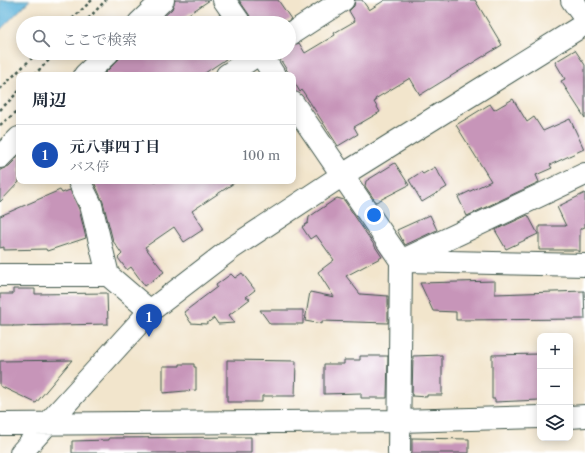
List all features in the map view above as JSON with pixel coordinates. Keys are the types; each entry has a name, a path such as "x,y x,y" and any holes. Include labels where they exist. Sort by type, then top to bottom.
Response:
{"street":[{"path":"146,16 163,0"},
{"path":"224,0 235,16"},
{"path":"296,31 344,0"},
{"path":"572,0 585,18"},
{"path":"21,453 46,423 150,311 232,248 341,176 585,24"},
{"path":"88,72 101,60"},
{"path":"232,72 250,60"},
{"path":"264,60 272,72"},
{"path":"296,108 341,176 401,261 399,453"},
{"path":"0,157 16,141"},
{"path":"401,261 585,174"},
{"path":"80,184 91,205 108,275 150,311"},
{"path":"401,261 585,265"},
{"path":"0,275 108,275"},
{"path":"573,417 585,416"},
{"path":"0,424 399,421 537,417"}],"path":[{"path":"75,16 92,0"},
{"path":"91,16 106,0"},
{"path":"17,72 29,60"},
{"path":"37,72 49,60"},
{"path":"0,89 16,73"},
{"path":"0,110 16,94"},
{"path":"0,125 16,112"}],"water":[{"path":"0,0 30,0 0,30"}],"building":[{"path":"175,0 210,0 186,16 164,16 172,9"},
{"path":"239,0 278,0 289,16 250,16"},
{"path":"355,0 362,0 369,10 385,0 475,0 502,45 420,95 410,78 375,99 376,101 374,102 380,112 354,127 358,134 338,146 302,90 300,92 296,85 296,72 288,72 280,60 296,60 296,44 299,43 305,53 335,35 334,33 355,21 349,11 354,6"},
{"path":"575,50 585,65 585,118 561,81 565,79 555,62"},
{"path":"118,60 224,60 206,72 106,72"},
{"path":"513,99 527,122 534,117 543,131 570,119 584,149 550,165 552,168 536,175 539,182 467,216 458,197 491,181 456,125 490,104 494,110"},
{"path":"16,159 17,184 0,202 0,170 9,166"},
{"path":"395,163 409,185 376,202 365,186 366,181"},
{"path":"435,167 447,187 422,202 409,180 421,172 423,174"},
{"path":"95,184 232,184 192,211 204,229 184,242 174,227 145,247 164,272 145,286 131,267 127,270 118,258 122,254 113,241 103,202"},
{"path":"60,190 62,193 70,190 79,209 86,238 47,251 46,249 4,250 4,247 0,248 0,216"},
{"path":"585,193 585,227 580,229 580,252 577,250 539,250 539,226 566,226 557,207"},
{"path":"337,198 344,200 382,257 346,276 360,294 388,296 388,323 322,321 322,324 305,321 310,292 334,297 318,272 334,260 316,235 310,239 302,227 308,223 309,217"},
{"path":"430,215 437,230 405,245 397,230"},
{"path":"528,215 538,234 506,249 495,230"},
{"path":"242,273 255,290 246,297 250,299 229,315 235,323 218,324 214,318 206,324 191,323 184,312 217,287 216,285 231,274 235,278"},
{"path":"495,281 495,294 584,291 585,319 456,320 456,312 433,311 420,283"},
{"path":"13,289 35,289 35,294 107,293 108,324 0,325 0,294 13,294"},
{"path":"260,310 303,310 303,324 270,324"},
{"path":"537,354 537,400 495,402 495,399 492,399 492,355"},
{"path":"442,355 442,395 427,395 427,397 412,396 413,356"},
{"path":"360,356 388,356 387,398 361,398 361,393 324,394 324,364 344,364 344,360 360,360"},
{"path":"72,360 36,403 0,386 0,361"},
{"path":"227,360 296,361 295,396 262,396 262,402 227,402"},
{"path":"180,364 194,364 194,367 196,367 196,390 163,393 163,366 180,366"},
{"path":"251,437 251,453 72,453 72,441 109,440 109,438"},
{"path":"412,438 469,439 469,453 412,453"}],"place":[{"name":"元八事四丁目","path":"149,337"}]}
